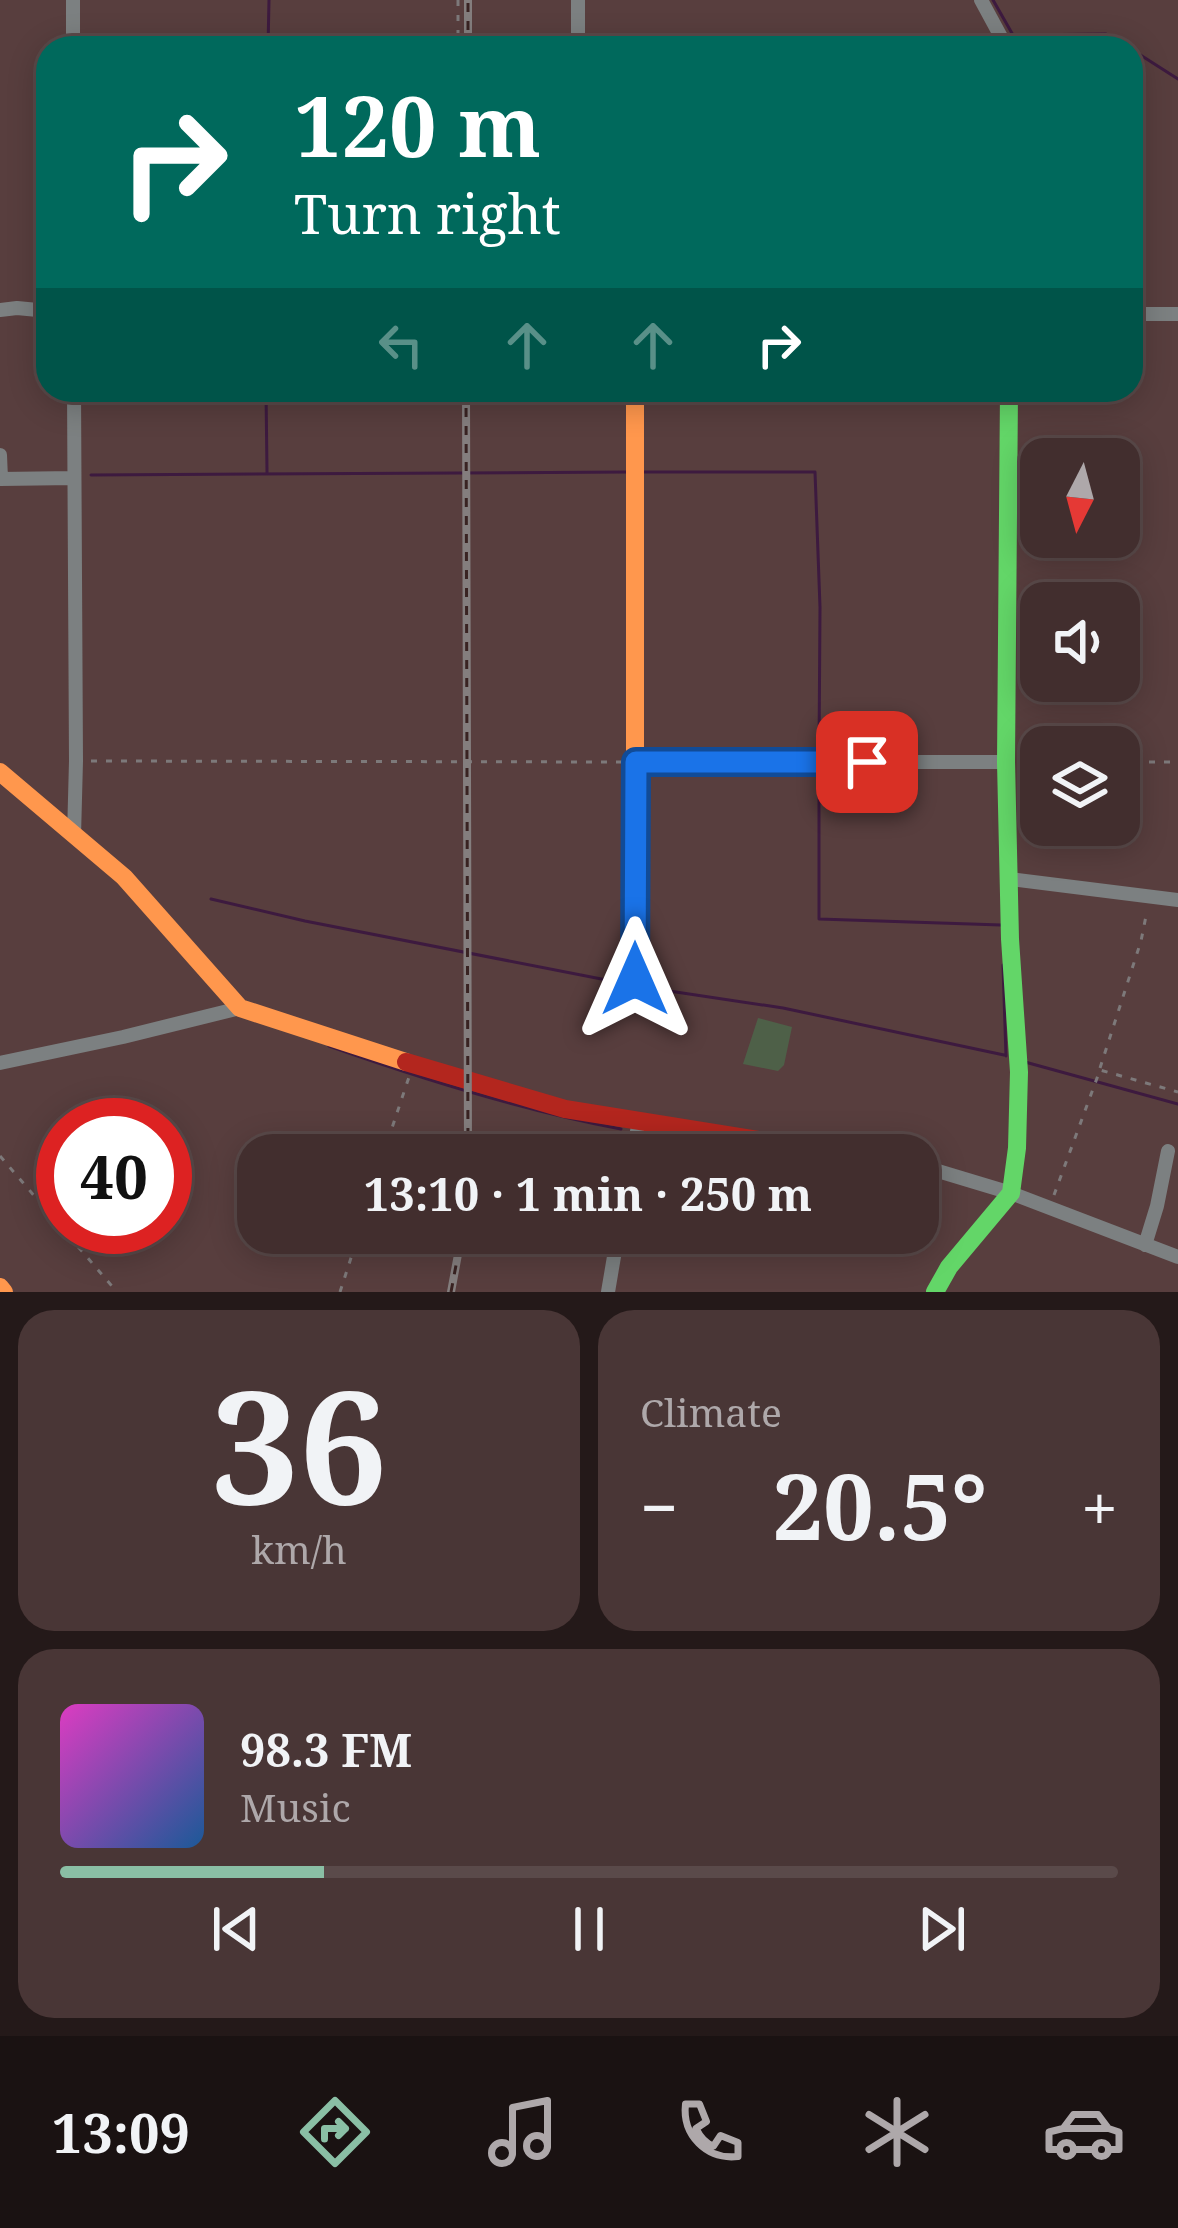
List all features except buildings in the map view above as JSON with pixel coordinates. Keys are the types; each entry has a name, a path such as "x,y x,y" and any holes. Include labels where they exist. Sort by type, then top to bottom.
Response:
{"street":[{"path":"73,0 73,36"},
{"path":"578,0 578,36"},
{"path":"981,0 1000,36"},
{"path":"0,310 36,310"},
{"path":"1143,314 1178,314"},
{"path":"74,402 74,836"},
{"path":"635,402 635,979"},
{"path":"934,1292 1011,1193 1017,1148 1019,1072 1006,762 1009,402"},
{"path":"0,455 1,478 74,478"},
{"path":"636,762 1006,762"},
{"path":"1,774 124,877 240,1008 566,1109 716,1134"},
{"path":"1010,879 1178,900"},
{"path":"0,1063 240,1008"},
{"path":"636,1134 638,1122"},
{"path":"1145,1245 1168,1151"},
{"path":"939,1171 1011,1193 1178,1257"},
{"path":"608,1292 614,1254"}],"path":[{"path":"458,0 458,36"},
{"path":"76,761 636,762"},
{"path":"1006,762 1020,762"},
{"path":"1140,762 1178,762"},
{"path":"1049,1208 1100,1070 1141,941 1149,896"},
{"path":"390,1134 414,1064"},
{"path":"1100,1070 1178,1092"},
{"path":"0,1156 117,1292"},
{"path":"340,1292 352,1254"}],"green space":[{"path":"758,1018 792,1027 784,1065 778,1071 743,1064"}],"waterway":[{"path":"268,36 269,0"},
{"path":"993,0 1013,35 1109,36"},
{"path":"1143,57 1178,79"},
{"path":"266,402 267,472"},
{"path":"91,475 629,472"},
{"path":"644,472 815,472 819,754"},
{"path":"819,769 819,919 1001,925"},
{"path":"211,899 627,984"},
{"path":"1003,965 1006,1056"},
{"path":"636,986 783,1008 1004,1055"},
{"path":"329,1046 473,1093 621,1129"},
{"path":"1025,1062 1178,1104"}],"railway":[{"path":"468,0 468,36"},
{"path":"466,402 468,1134"},
{"path":"451,1292 458,1254"}],"traffic: fast":[{"path":"935,1292 949,1267 1011,1193 1017,1148 1019,1072 1006,762 1009,402"}],"traffic: slow":[{"path":"635,402 635,979"},
{"path":"0,772 124,877 240,1008 406,1062"},
{"path":"0,1287 4,1292"}],"traffic: jam":[{"path":"406,1062 565,1109 722,1134"}],"route":[{"path":"635,979 636,762 867,762"}]}
